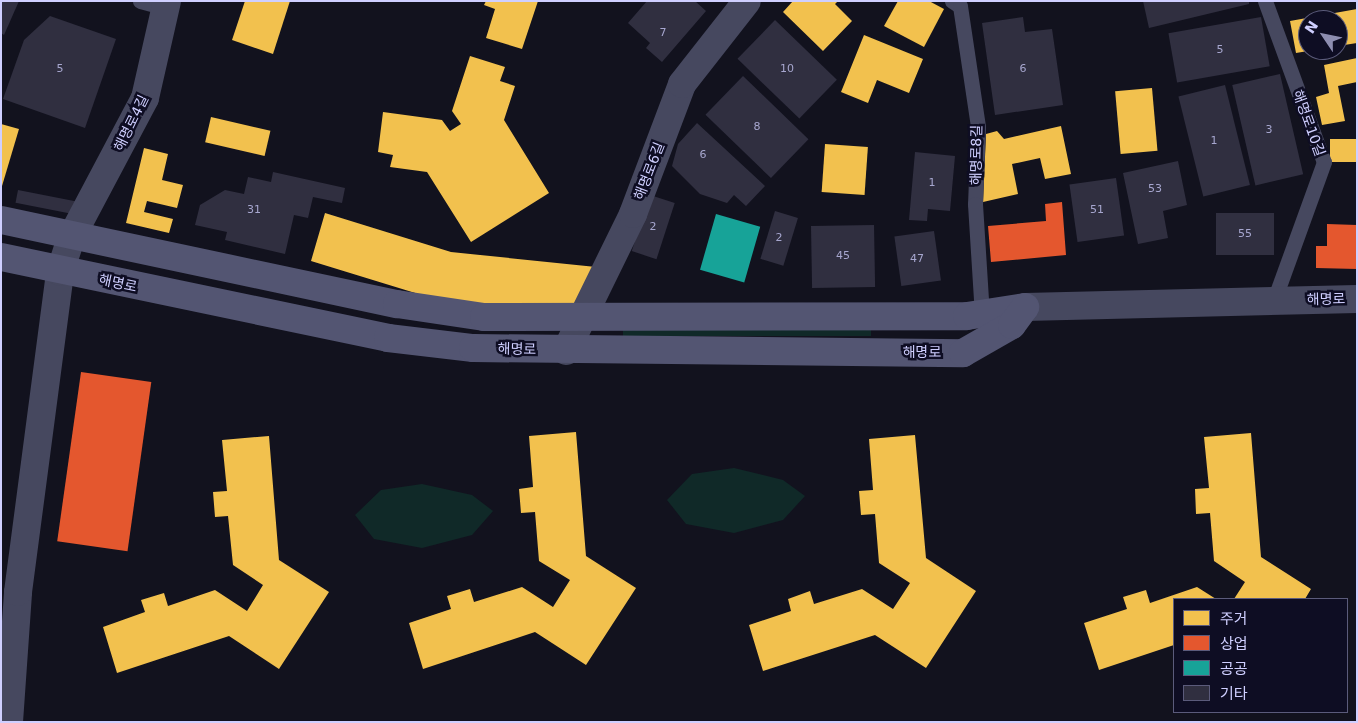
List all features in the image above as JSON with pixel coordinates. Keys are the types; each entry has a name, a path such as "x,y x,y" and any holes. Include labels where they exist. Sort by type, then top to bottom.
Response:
{"street":[{"name":"해명로6길","path":"566,351 633,214 682,84 747,1"},
{"name":"해명로4길","path":"9,722 18,592 60,272 72,236 145,98 168,5"},
{"name":"해명로","path":"1,220 397,304 484,317 583,318 982,314 1025,308 1357,299"},
{"name":"해명로","path":"1,257 60,272 388,338 473,348 566,351 964,353 1012,325 1025,308"}],"lane":[{"path":"140,1 168,5"},
{"name":"해명로8길","path":"952,1 960,6 978,127 975,204 982,314"},
{"name":"해명로10길","path":"1265,1 1324,162 1274,300"}],"green space":[{"path":"623,324 871,324 871,336 623,336"},
{"path":"734,468 783,480 805,496 783,520 734,533 686,524 667,500 692,474"},
{"path":"422,484 472,495 493,511 472,535 422,548 374,539 355,515 381,490"}],"building: 주거":[{"path":"245,1 290,1 273,54 232,40"},
{"path":"486,1 538,1 522,49 486,38 495,9 484,5"},
{"path":"793,1 838,1 835,4 852,21 823,51 783,12"},
{"path":"898,1 929,1 944,9 924,47 884,26"},
{"path":"1357,9 1357,43 1348,44 1348,11"},
{"path":"1298,20 1298,53 1296,53 1290,21"},
{"path":"864,35 923,59 909,93 877,80 868,103 841,92"},
{"path":"470,56 505,67 500,81 515,86 504,120 549,193 471,242 427,172 390,167 393,155 378,152 383,112 442,120 450,131 461,124 452,111"},
{"path":"1357,58 1357,82 1338,86 1345,121 1322,125 1316,97 1329,93 1324,65"},
{"path":"1152,88 1157,151 1121,154 1115,91"},
{"path":"211,117 270,131 265,156 205,142"},
{"path":"1,124 19,129 2,186 1,186"},
{"path":"1061,126 1071,174 1045,179 1040,158 1012,164 1018,194 983,202 986,134 997,131 1004,139"},
{"path":"1330,139 1357,139 1357,162 1330,162"},
{"path":"825,144 868,147 865,195 822,192"},
{"path":"144,148 168,154 162,180 183,185 177,208 147,201 144,212 173,219 169,233 126,223"},
{"path":"325,213 451,252 596,267 582,312 438,300 311,261"},
{"path":"576,432 586,556 636,588 586,665 535,632 423,669 409,623 451,609 447,596 470,589 474,602 522,587 553,607 570,580 539,561 535,512 521,513 519,489 533,487 529,436"},
{"path":"1251,433 1261,557 1311,589 1306,598 1235,598 1245,582 1214,561 1210,513 1196,514 1195,489 1209,488 1204,437"},
{"path":"915,435 926,558 976,591 926,668 875,635 763,671 749,625 791,611 788,599 810,591 814,604 862,589 893,609 910,583 879,563 875,514 861,515 859,491 873,490 869,439"},
{"path":"269,436 279,560 329,592 279,669 229,636 117,673 103,627 145,612 141,600 164,593 168,606 215,590 247,611 263,585 233,565 228,516 215,517 213,492 227,491 222,440"},
{"path":"1197,587 1214,598 1173,598 1173,645 1099,670 1084,623 1127,609 1123,597 1146,590 1150,603"}],"building: 상업":[{"path":"1062,202 1066,255 991,262 988,226 1046,221 1045,204"},
{"path":"1327,224 1357,225 1357,269 1316,268 1316,246 1327,246"},
{"path":"81,372 151,382 128,551 57,541"}],"building: 공공":[{"path":"716,214 760,227 744,282 700,270"}],"building: 기타":[{"path":"1,1 19,1 4,35 1,33"},
{"path":"647,1 695,1 706,11 662,62 646,48 650,43 628,23"},
{"path":"1143,1 1249,1 1249,4 1149,28"},
{"path":"50,16 116,39 85,128 3,99 24,40"},
{"path":"1023,17 1025,32 1052,29 1063,105 995,115 982,23"},
{"path":"1261,17 1270,66 1177,83 1168,33"},
{"path":"775,20 837,80 799,119 737,59"},
{"path":"1280,74 1303,174 1255,185 1232,85"},
{"path":"743,76 808,139 771,178 705,115"},
{"path":"1225,85 1250,185 1203,197 1178,97"},
{"path":"697,123 765,186 746,206 734,195 727,203 700,194 672,166 678,144"},
{"path":"915,152 955,156 950,211 928,209 927,221 909,220"},
{"path":"1178,161 1187,205 1163,211 1168,238 1138,244 1123,173"},
{"path":"273,172 345,188 342,203 313,197 308,218 294,215 285,254 225,240 227,232 195,225 200,205 225,190 244,194 248,177 271,182"},
{"path":"1116,178 1124,235 1078,242 1069,185"},
{"path":"18,190 78,202 75,214 16,203"},
{"path":"650,195 675,203 656,259 632,251"},
{"path":"775,211 798,218 783,266 760,259"},
{"path":"1216,213 1274,213 1274,255 1216,255"},
{"path":"874,225 875,287 812,288 811,226"},
{"path":"934,231 941,281 901,286 894,237"}]}
